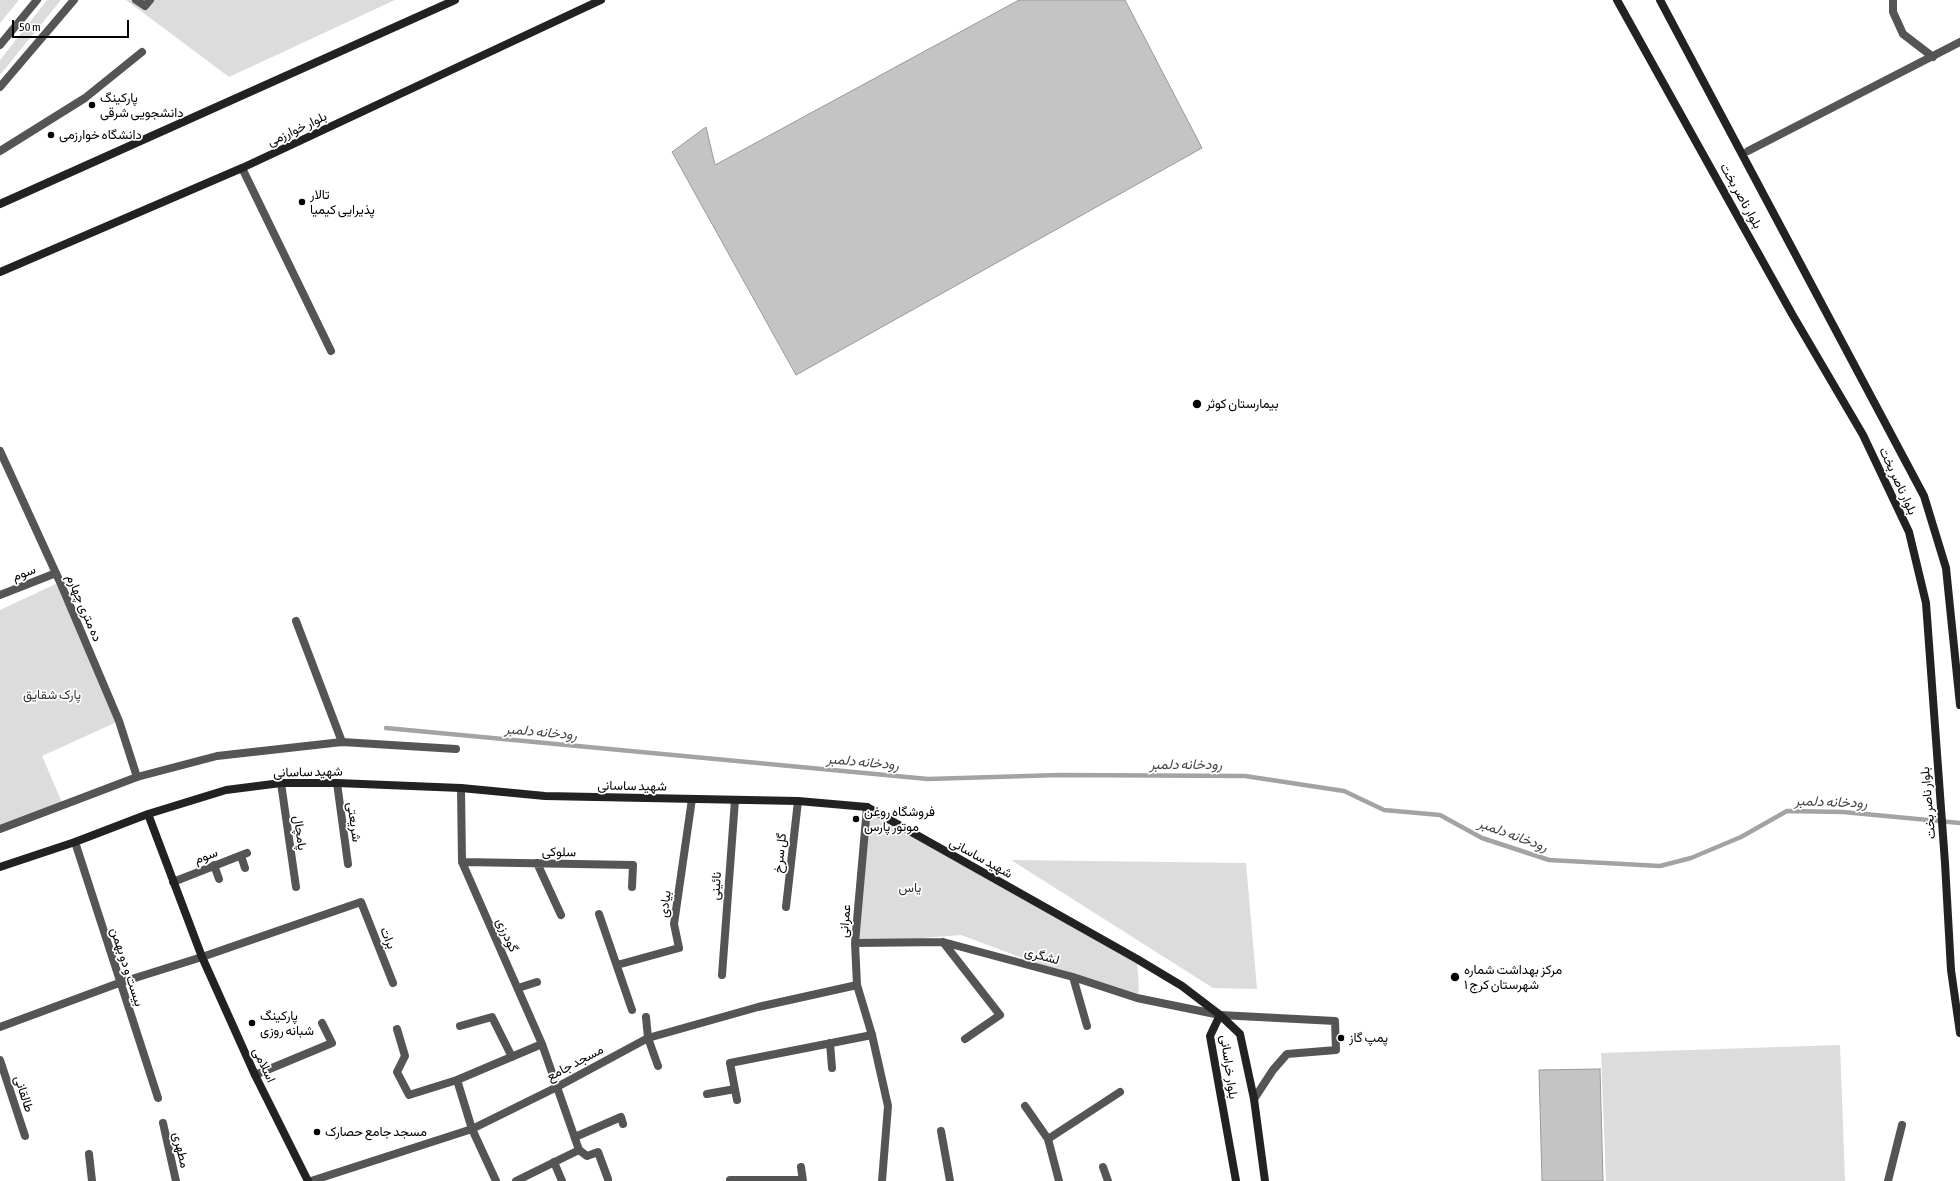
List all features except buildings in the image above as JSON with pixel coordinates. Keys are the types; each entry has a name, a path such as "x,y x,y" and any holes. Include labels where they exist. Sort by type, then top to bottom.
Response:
{"main road":[{"path":"0,204 455,0"},
{"name":"بلوار خوارزمی","path":"0,272 242,168 601,0"},
{"name":"بلوار ناصر بخت","path":"1617,0 1792,314 1863,435 1909,532 1926,603 1939,798 1945,863 1951,970 1960,1033"},
{"name":"بلوار ناصر بخت","path":"1660,0 1924,496 1946,568 1960,705"},
{"name":"شهید ساسانی","path":"0,867 75,842 148,814 226,790 281,783 337,783 461,788 545,796 798,801 867,807 1137,959 1182,986 1220,1015"},
{"name":"اسلامی","path":"148,814 202,957 255,1075 308,1181"},
{"name":"بلوار خراسانی","path":"1236,1181 1210,1036 1220,1015 1240,1034 1254,1099 1265,1181"}],"street":[{"path":"0,45 37,0"},
{"path":"0,87 74,0"},
{"path":"136,0 145,6 150,0"},
{"path":"1893,0 1893,12 1904,34 1933,57"},
{"path":"1748,151 1960,42"},
{"path":"0,151 85,98 142,52"},
{"path":"242,168 331,351"},
{"name":"ده متری چهارم","path":"0,451 3,466 56,573 119,721 137,777"},
{"name":"سوم","path":"0,595 56,573"},
{"path":"296,621 342,742"},
{"name":"شهید ساسانی","path":"0,829 137,777 217,756 342,742 456,749"},
{"name":"پامچال","path":"281,783 296,887"},
{"name":"شریعتی","path":"337,783 348,864"},
{"name":"گودرزی","path":"461,788 462,862 542,1044 579,1150"},
{"name":"بیادی","path":"617,965 679,948 674,924 692,799"},
{"name":"نائینی","path":"722,975 735,800"},
{"name":"گل سرخ","path":"786,907 798,801"},
{"name":"عمرانی","path":"867,807 855,943 857,985 872,1035 888,1106 882,1181"},
{"name":"بیست و دو بهمن","path":"75,842 119,983 158,1098"},
{"name":"سوم","path":"173,882 214,865 244,855 246,868"},
{"name":"سلوکی","path":"462,862 633,865 632,887"},
{"path":"536,863 561,915"},
{"path":"214,865 219,879"},
{"name":"برات","path":"202,957 361,902 393,983"},
{"path":"599,914 632,1010"},
{"path":"943,942 1000,1015 965,1040"},
{"name":"لشگری","path":"855,943 943,942 1073,977 1137,998 1220,1015 1335,1021 1336,1050 1287,1054 1273,1070 1254,1099"},
{"path":"0,1027 119,983 202,957"},
{"path":"1073,977 1087,1026"},
{"path":"518,988 537,982"},
{"name":"مسجد جامع","path":"311,1181 472,1129 557,1087 648,1038 758,1007 857,985"},
{"path":"460,1026 492,1016 512,1057"},
{"path":"646,1017 648,1038 658,1066"},
{"path":"255,1075 332,1043 322,1023"},
{"path":"397,1029 405,1056 397,1072 409,1095 457,1080 542,1044"},
{"path":"737,1100 730,1063 872,1035"},
{"path":"830,1043 832,1068"},
{"name":"طالقانی","path":"0,1060 25,1136"},
{"path":"457,1080 472,1129 496,1181"},
{"path":"707,1094 735,1089"},
{"path":"1048,1139 1120,1092"},
{"path":"1025,1106 1048,1139 1059,1181"},
{"path":"575,1137 621,1117 623,1124"},
{"name":"مطهری","path":"163,1124 176,1181"},
{"path":"1888,1181 1902,1125"},
{"path":"941,1131 950,1181"},
{"path":"516,1181 579,1150 586,1156 598,1152 608,1179"},
{"path":"89,1154 92,1181"},
{"path":"554,1162 562,1181"},
{"path":"730,1180 802,1181 801,1167"},
{"path":"1103,1167 1108,1181"}],"green space":[{"path":"0,0 19,0 0,23"},
{"path":"47,0 61,0 0,75 0,60"},
{"path":"126,0 395,0 229,77"},
{"name":"پارک شقایق","path":"60,582 119,721 42,756 64,807 0,831 0,610"},
{"name":"یاس","path":"867,807 1137,959 1139,989 1137,998 1073,977 961,935 855,943"},
{"path":"1011,860 1246,863 1257,989 1213,988"},
{"path":"1840,1045 1845,1181 1606,1181 1601,1053"}],"waterway":[{"name":"رودخانه دلمبر","path":"386,728 928,779 1060,775 1245,776 1344,791 1384,810 1440,815 1482,838 1549,860 1660,866 1691,858 1741,837 1787,811 1843,812 1960,823"}],"place":[{"name":"پارکینگ دانشجویی شرقی","path":"92,105"},
{"name":"دانشگاه خوارزمی","path":"51,135"},
{"name":"تالار پذیرایی کیمیا","path":"302,202"},
{"name":"بیمارستان کوثر","path":"1197,404"},
{"name":"فروشگاه روغن موتور پارس","path":"856,819"},
{"name":"مرکز بهداشت شماره ۱ شهرستان کرج","path":"1455,977"},
{"name":"پارکینگ شبانه روزی","path":"252,1023"},
{"name":"پمپ گاز","path":"1341,1038"},
{"name":"مسجد جامع حصارک","path":"317,1132"}]}
